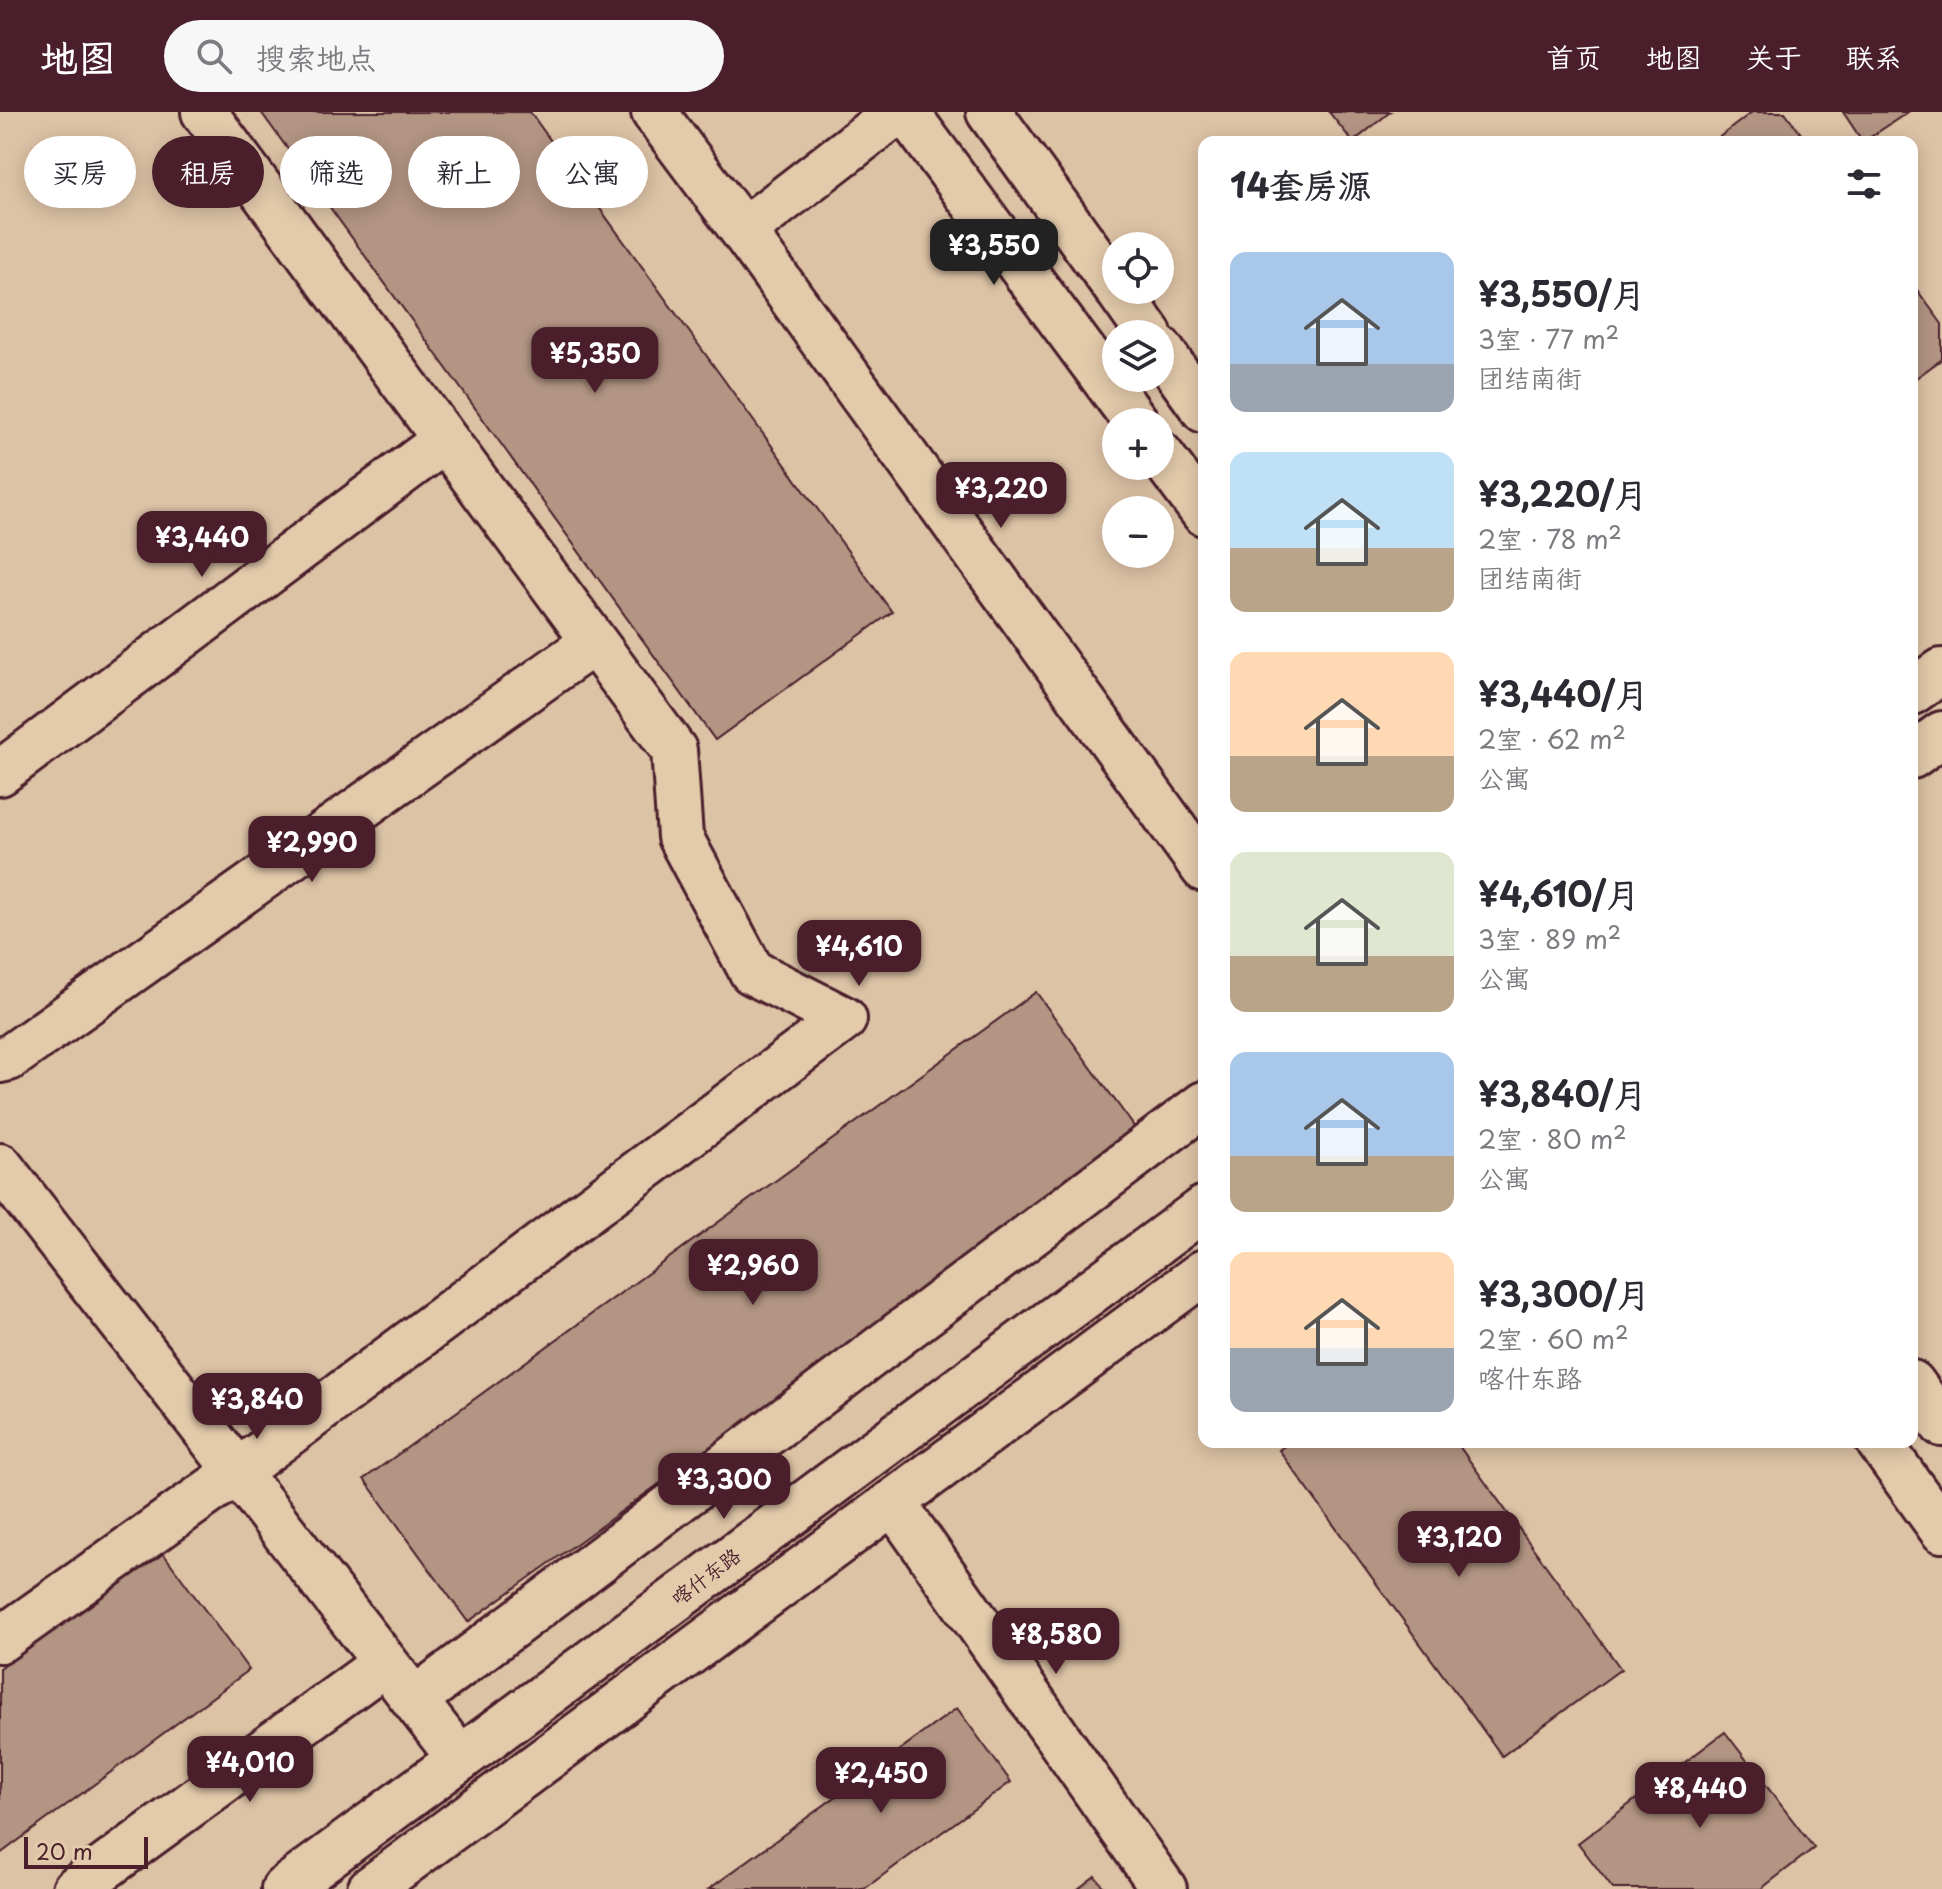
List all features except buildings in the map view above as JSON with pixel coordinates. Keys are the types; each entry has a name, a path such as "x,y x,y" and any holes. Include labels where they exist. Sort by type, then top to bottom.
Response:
{"street":[{"path":"0,1640 237,1472 844,1019 752,972 680,837 674,750 204,112"},
{"path":"654,112 1198,861"},
{"path":"743,231 897,112"},
{"path":"906,112 1126,408"},
{"path":"989,112 1102,268"},
{"path":"1174,368 1198,402"},
{"path":"0,773 445,440"},
{"path":"1174,473 1198,505"},
{"path":"0,1060 9,1058 594,642"},
{"path":"1918,688 1942,671"},
{"path":"1918,752 1942,734"},
{"path":"414,1700 1198,1109"},
{"path":"0,1166 460,1759"},
{"name":"喀什东路","path":"284,1889 1198,1212"},
{"path":"370,1889 1198,1276"},
{"path":"1918,1391 1942,1424"},
{"path":"1883,1448 1942,1530"},
{"path":"893,1502 1164,1889"},
{"path":"75,1889 385,1663"}]}
